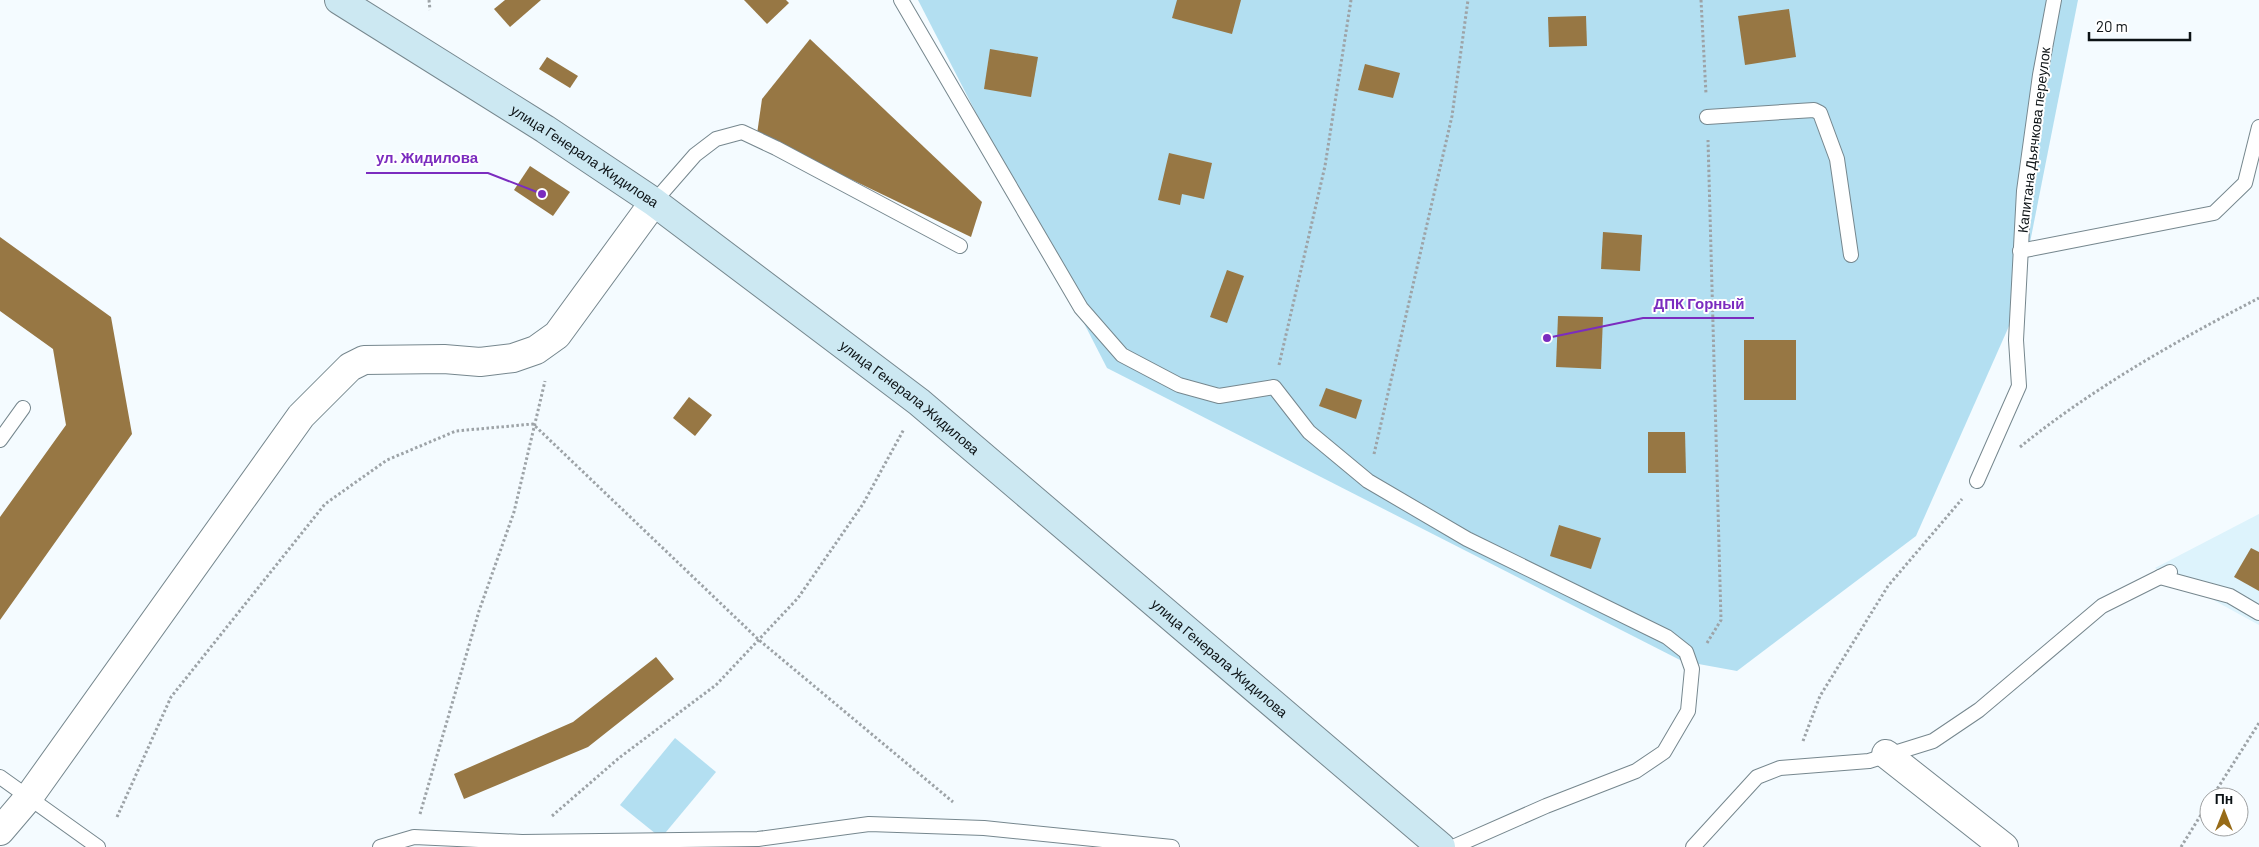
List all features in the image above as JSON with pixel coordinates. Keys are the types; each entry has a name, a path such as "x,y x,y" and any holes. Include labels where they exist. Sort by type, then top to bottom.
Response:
{"main road":[{"name":"улица Генерала Жидилова","path":"339,0 545,128 654,202 919,402 1441,847"}],"street":[{"path":"0,831 29,797 301,416 350,367 364,360 444,359 480,362 513,358 536,350 557,335 654,202"},
{"path":"1886,754 2004,847"}],"lane":[{"path":"901,0 1081,308 1122,355 1179,385 1219,396 1274,387 1309,432 1358,475 1467,539 1667,637 1686,652 1692,669 1688,711 1664,752 1636,771 1546,806 1454,847"},
{"name":"Капитана Дьячкова переулок","path":"1976,482 2018,386 2016,340 2024,191 2040,75 2054,0"},
{"path":"1707,117 1814,110 1820,113 1837,159 1851,255"},
{"path":"2020,251 2214,213 2245,183 2259,127"},
{"path":"654,202 695,155 716,139 742,132 776,148 960,246"},
{"path":"0,440 23,408"},
{"path":"1693,847 1757,777 1780,768 1869,761 1886,754 1932,741 1978,710 2102,606 2165,575 2230,596 2259,613"},
{"path":"0,777 98,847"},
{"path":"380,847 414,837 522,842 758,839 869,824 984,828 1172,847"}],"path":[{"path":"429,0 430,10"},
{"path":"1274,387 1325,166 1351,0"},
{"path":"1375,447 1452,116 1468,0"},
{"path":"1692,669 1721,620 1714,298 1707,117 1700,0"},
{"path":"2019,448 2047,425 2183,337 2259,298"},
{"path":"414,837 479,611 514,512 533,424 557,335"},
{"path":"522,842 619,758 716,685 798,598 863,504 919,402"},
{"path":"117,816 171,697 325,504 387,460 456,431 533,424 759,640 984,828"},
{"path":"1793,767 1820,696 1888,586 1976,482"},
{"path":"2218,787 2259,723"},
{"path":"2181,847 2199,818"}],"shaded area":[{"path":"918,0 2078,0 2017,308 1916,536 1737,671 1682,661 1107,368"},
{"path":"2259,514 2259,625 2155,568"},
{"path":"675,738 716,772 661,838 620,805"}],"building":[{"path":"505,0 541,0 510,27 494,9"},
{"path":"744,0 786,0 789,3 767,24"},
{"path":"1177,0 1241,0 1232,34 1172,18"},
{"path":"1789,9 1796,57 1745,65 1738,16"},
{"path":"1586,16 1587,46 1549,47 1548,17"},
{"path":"810,39 982,202 971,237 757,134 762,99"},
{"path":"990,49 1038,57 1031,97 984,89"},
{"path":"547,57 578,76 570,88 539,69"},
{"path":"1365,64 1400,73 1393,98 1358,90"},
{"path":"1169,153 1212,163 1204,199 1182,194 1180,205 1158,200"},
{"path":"530,166 570,192 553,216 514,190"},
{"path":"1603,232 1642,235 1640,271 1601,269"},
{"path":"0,237 111,317 132,434 0,620 0,517 66,425 53,349 0,311"},
{"path":"1227,270 1244,276 1227,323 1210,317"},
{"path":"1558,316 1603,317 1601,369 1556,367"},
{"path":"1744,340 1796,340 1796,400 1744,400"},
{"path":"1326,388 1362,400 1356,419 1319,406"},
{"path":"689,397 712,415 695,436 673,418"},
{"path":"1648,432 1685,432 1686,473 1648,473"},
{"path":"1559,525 1601,538 1591,569 1550,556"},
{"path":"2251,548 2259,552 2259,591 2234,577"},
{"path":"656,657 674,679 588,747 464,799 454,774 573,722"}],"place":[{"name":"ул. Жидилова","path":"542,194"},
{"name":"ДПК Горный","path":"1547,338"}]}
